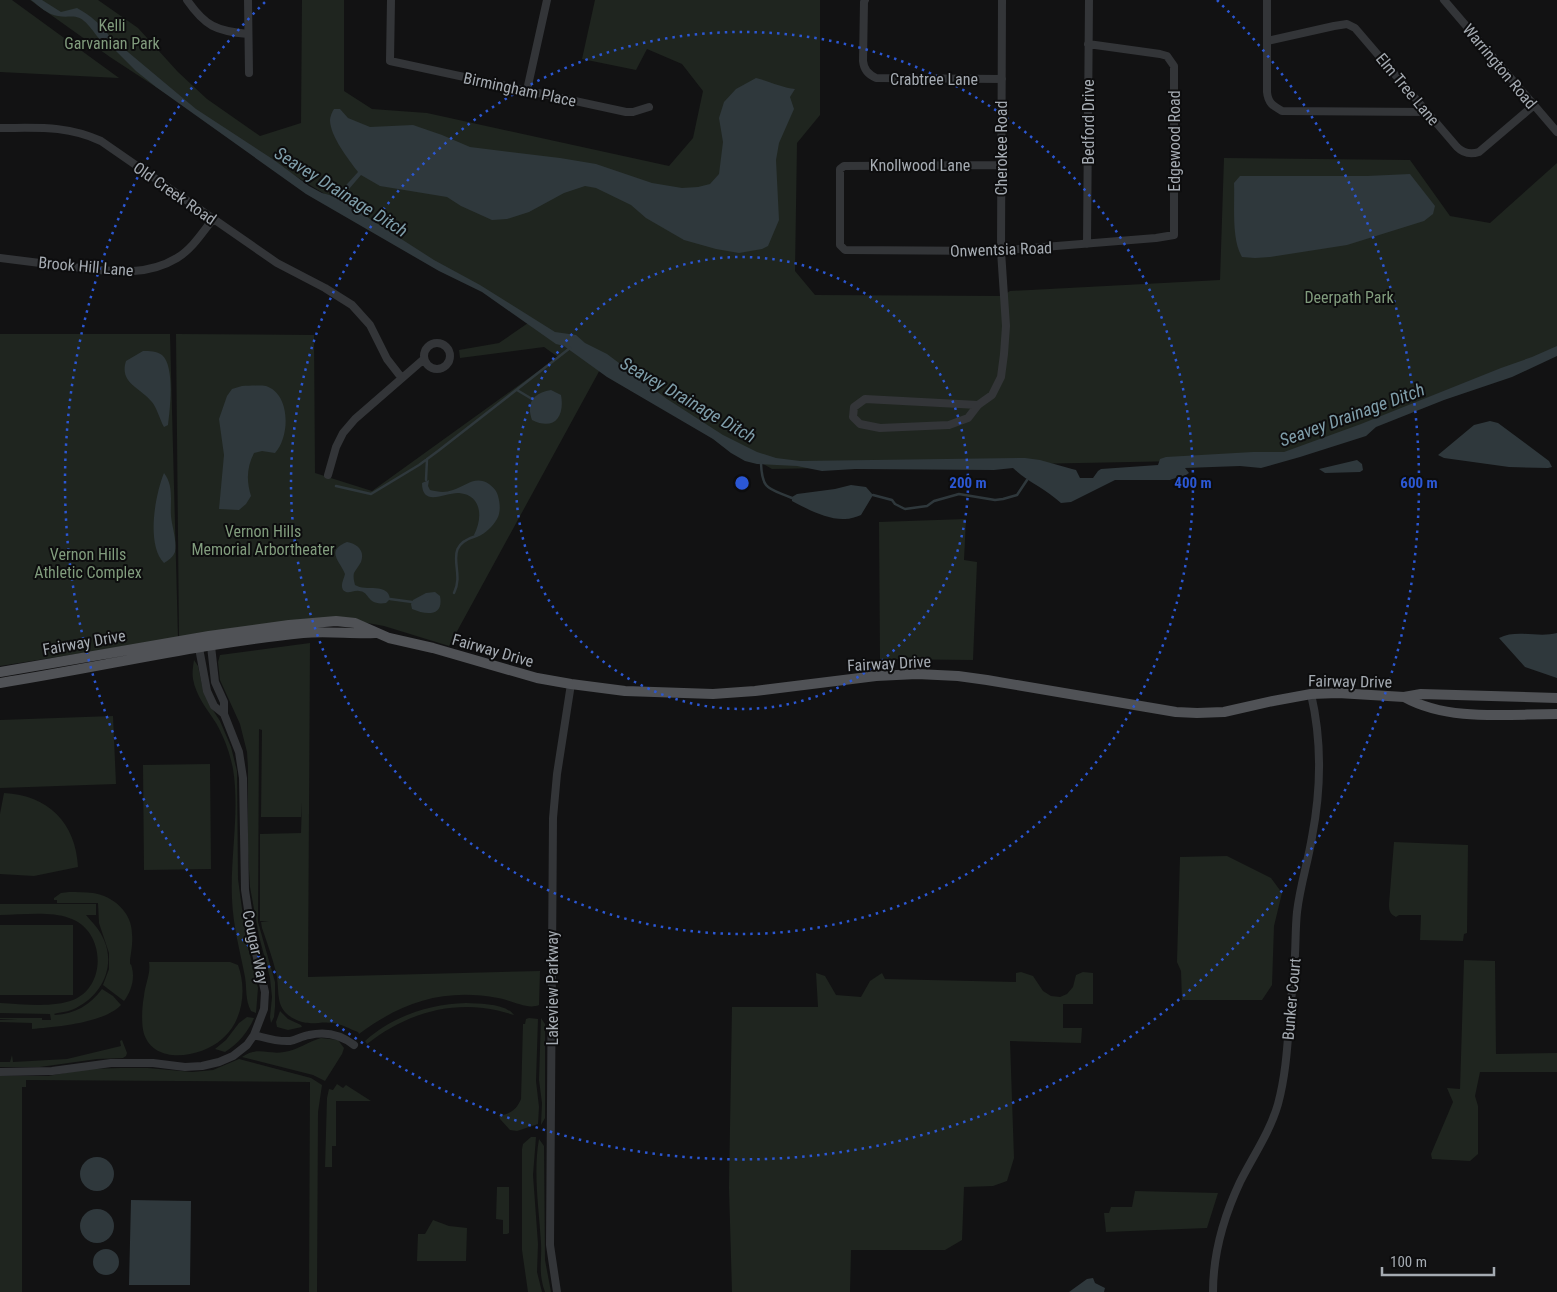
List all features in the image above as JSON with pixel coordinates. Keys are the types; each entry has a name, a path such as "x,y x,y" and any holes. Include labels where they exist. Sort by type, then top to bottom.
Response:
{"main road":[{"name":"Fairway Drive","path":"0,672 198,637 336,621 355,623 389,638 433,648 496,668 571,684 625,691 713,694 755,691 876,676 925,674 958,676 1000,682 1176,712 1197,713 1224,712 1311,694 1338,693 1404,697 1421,694 1557,698"},
{"name":"Fairway Drive","path":"0,683 211,646 304,633 379,633"},
{"name":"Fairway Drive","path":"1404,697 1419,705 1465,714 1557,714"}],"street":[{"path":"187,0 198,16 208,24 228,32 248,34"},
{"path":"248,0 248,73"},
{"name":"Birmingham Place","path":"391,0 390,61 626,112 649,107"},
{"path":"527,90 547,0"},
{"name":"Crabtree Lane","path":"865,0 863,61 868,74 884,79 1002,79"},
{"name":"Cherokee Road","path":"978,405 865,399 854,407 853,417 860,424 880,428 949,425 968,418 978,405 992,395 1001,376 1006,328 1001,251 1002,0"},
{"name":"Bedford Drive","path":"1087,244 1089,0"},
{"path":"1267,0 1267,98 1269,108 1282,111 1427,112"},
{"name":"Warrington Road","path":"1444,0 1557,132"},
{"name":"Elm Tree Lane","path":"1267,42 1348,24 1355,28 1458,148 1469,157 1479,152 1533,106"},
{"name":"Edgewood Road","path":"1088,44 1160,54 1171,59 1174,66 1174,235 1156,238"},
{"name":"Old Creek Road","path":"0,128 56,128 87,135 101,141 277,263 352,304 370,325 388,359 401,378"},
{"name":"Knollwood Lane","path":"845,250 839,243 840,169 844,166 852,164 1001,165"},
{"name":"Brook Hill Lane","path":"0,258 114,272 146,270 166,264 179,257 197,240 213,219"},
{"name":"Onwentsia Road","path":"845,250 1001,251 1156,238"},
{"path":"328,475 336,447 355,419 424,359"},
{"name":"Cougar Way","path":"0,1072 52,1071 111,1063 153,1063 185,1067 202,1066 233,1056 247,1045 254,1035 264,1009 265,992 252,936 245,890 243,778 232,732 224,714 224,702 215,682 211,646"},
{"name":"Cougar Way","path":"199,648 207,691 214,706 224,714"},
{"name":"Lakeview Parkway","path":"556,1292 550,1245 552,845 557,774 571,684"},
{"name":"Bunker Court","path":"1212,1292 1219,1242 1230,1206 1269,1129 1284,1081 1297,912 1312,839 1318,790 1318,743 1311,694"},
{"path":"254,1035 286,1041 326,1032 344,1037 354,1045"}],"green space":[{"path":"0,0 12,0 119,78 0,72"},
{"name":"Deerpath Park","path":"30,0 98,0 138,28 178,72 207,99 260,136 301,123 302,0 344,0 344,91 372,109 427,113 669,166 693,138 703,91 682,64 647,49 636,70 582,59 595,0 820,0 820,115 797,143 795,271 815,295 1002,296 1010,291 1220,280 1224,158 1410,160 1450,216 1490,223 1557,163 1557,355 1289,459 772,469 678,416 602,366 449,646 384,626 362,622 179,637 176,334 314,335 315,473 372,491 558,357 544,347 460,358 459,350 499,343 531,321 240,142 110,57"},
{"name":"Vernon Hills Athletic Complex","path":"0,334 170,334 178,638 0,666"},
{"path":"966,519 964,560 977,562 973,660 880,659 879,522"},
{"path":"310,643 308,977 540,971 539,1005 524,1006 503,999 478,995 442,997 424,1000 391,1013 359,1034 342,1025 325,1022 302,1022 286,1013 280,1002 276,972 262,928 261,922 269,921 260,921 260,834 301,833 302,802 301,817 261,817 262,730 259,729 258,922 275,982 275,1007 271,1023 272,997 270,978 259,936 250,887 247,752 240,724 220,680 218,662 220,655"},
{"path":"194,660 198,666 209,704 220,721 231,747 237,771 238,879 246,938 258,988 256,1013 251,1011 246,994 245,977 235,929 233,909 232,883 236,801 233,769 222,734 199,697 194,685"},
{"path":"113,716 116,784 0,788 0,720"},
{"path":"210,764 211,869 144,870 143,765"},
{"path":"4,793 34,799 57,814 72,837 78,867 34,876 0,874 0,814"},
{"path":"1394,842 1468,845 1467,933 1464,934 1463,941 1420,940 1421,915 1399,915 1396,917 1391,913 1389,904"},
{"path":"1227,856 1271,878 1282,893 1274,926 1272,985 1262,1000 1182,1000 1181,971 1177,962 1180,857"},
{"path":"61,893 93,893 108,898 120,906 129,919 132,934 130,964 132,966 133,981 129,994 124,1001 103,985 109,969 109,953 99,923 98,903 57,903 57,900 54,900"},
{"path":"0,904 96,904 96,915 86,915 100,933 107,950 107,970 104,980 93,996 85,1003 71,1010 54,1014 69,1013 82,1008 102,989 113,996 121,1005 113,1011 92,1020 66,1025 32,1029 32,1023 0,1022 0,1020 18,1020 0,1018 42,1018 42,1020 51,1020 50,1014 0,1013 0,1003 47,1005 73,1000 84,993 92,983 97,971 98,958 90,933 81,924 69,918 53,915 0,915"},
{"path":"0,925 73,925 73,995 0,995"},
{"path":"1464,960 1495,961 1496,1054 1557,1053 1557,1072 1480,1072 1475,1096 1478,1106 1478,1154 1470,1161 1432,1159 1431,1154 1453,1102 1447,1088 1460,1089"},
{"path":"149,962 230,962 238,965 242,985 241,1005 235,1023 229,1032 213,1045 191,1054 168,1054 158,1051 150,1044 144,1034 142,1020"},
{"path":"1021,972 1033,976 1043,991 1051,996 1060,997 1067,994 1073,987 1076,975 1083,972 1093,973 1093,1004 1063,1004 1063,1028 1082,1028 1081,1043 1010,1041 1014,1158 1007,1181 993,1186 964,1187 962,1240 945,1250 851,1250 850,1292 732,1292 729,1188 732,1007 818,1007 816,973 825,976 836,995 861,997 870,981 882,973 885,979 1016,982 1016,973"},
{"path":"466,1003 499,1006 514,1015 483,1008 467,1007 436,1010 407,1020 367,1044 365,1041 387,1025 412,1013 439,1006"},
{"path":"280,1011 288,1019 302,1027 288,1030 277,1027 276,1022"},
{"path":"247,1017 254,1018 246,1033 230,1049 225,1052 215,1049 226,1040 239,1023"},
{"path":"529,1018 538,1019 536,1081 539,1107 538,1124 517,1131 510,1130 500,1119 499,1115 513,1111 521,1099 523,1024"},
{"path":"541,1018 545,1024 545,1118 541,1125 542,1103 539,1080"},
{"path":"321,1038 338,1040 344,1048 325,1081 313,1075 242,1057 258,1051 278,1053 289,1051"},
{"path":"122,1040 127,1053 123,1058 97,1059 40,1067 0,1067 0,1062 10,1062 12,1055 13,1062 67,1059 121,1046 120,1041"},
{"path":"239,1059 311,1078 322,1085 318,1112 317,1292 309,1292 310,1082 26,1080 26,1087 22,1087 22,1292 0,1292 0,1076 48,1076 88,1069 120,1068 148,1068 192,1072 213,1070"},
{"path":"337,1084 343,1088 346,1085 371,1101 336,1101 336,1146 332,1146 332,1167 325,1167 327,1098 329,1089 333,1090"},
{"path":"531,1137 536,1137 533,1175 538,1244 537,1272 542,1292 528,1292 522,1250 522,1149 523,1144"},
{"path":"539,1139 544,1146 545,1260 551,1292 545,1292 541,1273 541,1243 536,1178"},
{"path":"497,1187 509,1187 509,1233 507,1234 503,1234 503,1220 496,1219"},
{"path":"1135,1191 1218,1193 1207,1228 1106,1232 1104,1213 1109,1213 1111,1207 1132,1207"},
{"path":"433,1220 449,1226 467,1228 466,1261 417,1261 418,1234 425,1234"}],"water":[{"name":"Seavey Drainage Ditch","path":"31,0 42,0 61,12 77,8 87,14 110,37 196,109 274,160 309,186 333,196 339,193 358,172 333,133 330,120 334,109 340,109 348,118 370,127 413,125 470,147 596,164 652,183 682,188 710,184 719,174 723,142 719,118 724,102 736,89 756,78 795,89 790,97 794,109 779,143 776,160 779,220 768,246 762,249 739,253 684,240 646,218 631,205 596,188 585,186 564,193 529,212 507,219 492,220 461,206 447,197 380,186 361,175 343,196 367,217 434,260 480,285 555,332 576,335 585,343 607,354 667,399 723,435 757,452 776,458 800,461 1025,458 1076,470 1080,478 1093,478 1101,469 1158,465 1160,459 1166,457 1284,452 1361,424 1557,346 1557,356 1512,377 1444,400 1376,427 1366,436 1300,457 1261,468 1240,466 1185,468 1189,473 1170,480 1115,480 1071,502 1061,503 1013,468 994,470 855,469 822,471 797,466 757,464 745,461 731,453 713,439 607,377 482,292 439,271 306,194 156,87 136,71 115,50 106,46 88,24 81,19 51,14"},
{"path":"1410,174 1435,206 1433,214 1424,221 1347,245 1270,257 1242,257 1236,241 1234,221 1234,183 1240,176"},
{"path":"143,351 162,355 169,368 171,388 170,409 168,425 164,427 152,402 125,375 126,361"},
{"path":"242,386 266,386 274,391 284,406 286,416 285,427 280,446 275,453 262,451 254,453 248,474 251,496 246,504 239,510 219,509 224,455 219,419 227,396 232,389"},
{"path":"551,390 561,395 561,410 556,420 546,424 532,420 530,409 532,400 535,396"},
{"path":"1490,421 1498,423 1549,461 1552,467 1509,467 1444,458 1438,455 1474,425"},
{"path":"1357,460 1362,464 1363,470 1360,472 1325,473 1319,469"},
{"path":"164,473 169,483 171,494 171,516 175,538 175,552 164,563 158,555 155,544 154,520 155,506"},
{"path":"429,480 428,486 430,490 442,492 453,490 475,481 489,484 496,491 499,499 500,510 497,519 488,530 477,537 474,535 479,522 479,515 476,503 472,498 459,493 430,497 423,491 422,483"},
{"path":"851,485 866,487 873,495 861,515 853,518 838,519 825,516 792,501 792,497 797,494"},
{"path":"347,542 357,546 362,555 361,562 354,573 355,585 385,591 390,599 386,603 372,601 362,592 347,592 343,590 342,584 345,574 335,553 340,545"},
{"path":"435,592 440,596 441,603 437,611 428,613 412,609 411,604 413,600 426,593"},
{"path":"1557,633 1557,678 1525,667 1499,638 1513,634 1542,635"},
{"path":"97,1157 104,1158 109,1162 113,1167 113,1181 109,1186 104,1190 97,1191 90,1190 85,1186 81,1181 80,1174 81,1167 85,1162 90,1158"},
{"path":"131,1200 191,1201 190,1285 129,1285"},
{"path":"97,1209 104,1210 109,1214 113,1219 113,1233 109,1238 104,1242 97,1243 90,1242 85,1238 81,1233 80,1226 81,1219 85,1214 90,1210"},
{"path":"106,1249 115,1253 119,1262 115,1271 106,1275 97,1271 93,1262 97,1253"},
{"path":"1093,1278 1095,1283 1105,1288 1104,1292 1069,1292 1087,1279"}],"waterway":[{"path":"336,486 371,494 419,465 570,348"},
{"path":"517,390 532,399"},
{"path":"426,480 427,459"},
{"path":"761,463 765,484 772,490 792,498"},
{"path":"873,495 892,500 895,504 905,509 927,506 934,501 959,494 995,500 1003,499 1017,495 1027,480"},
{"path":"454,593 457,584 456,553 459,546 476,536"},
{"path":"390,599 412,602"}],"park label":[{"name":"Kelli Garvanian Park","path":"112,34"},
{"name":"Vernon Hills Memorial Arbortheater","path":"263,540"}]}
